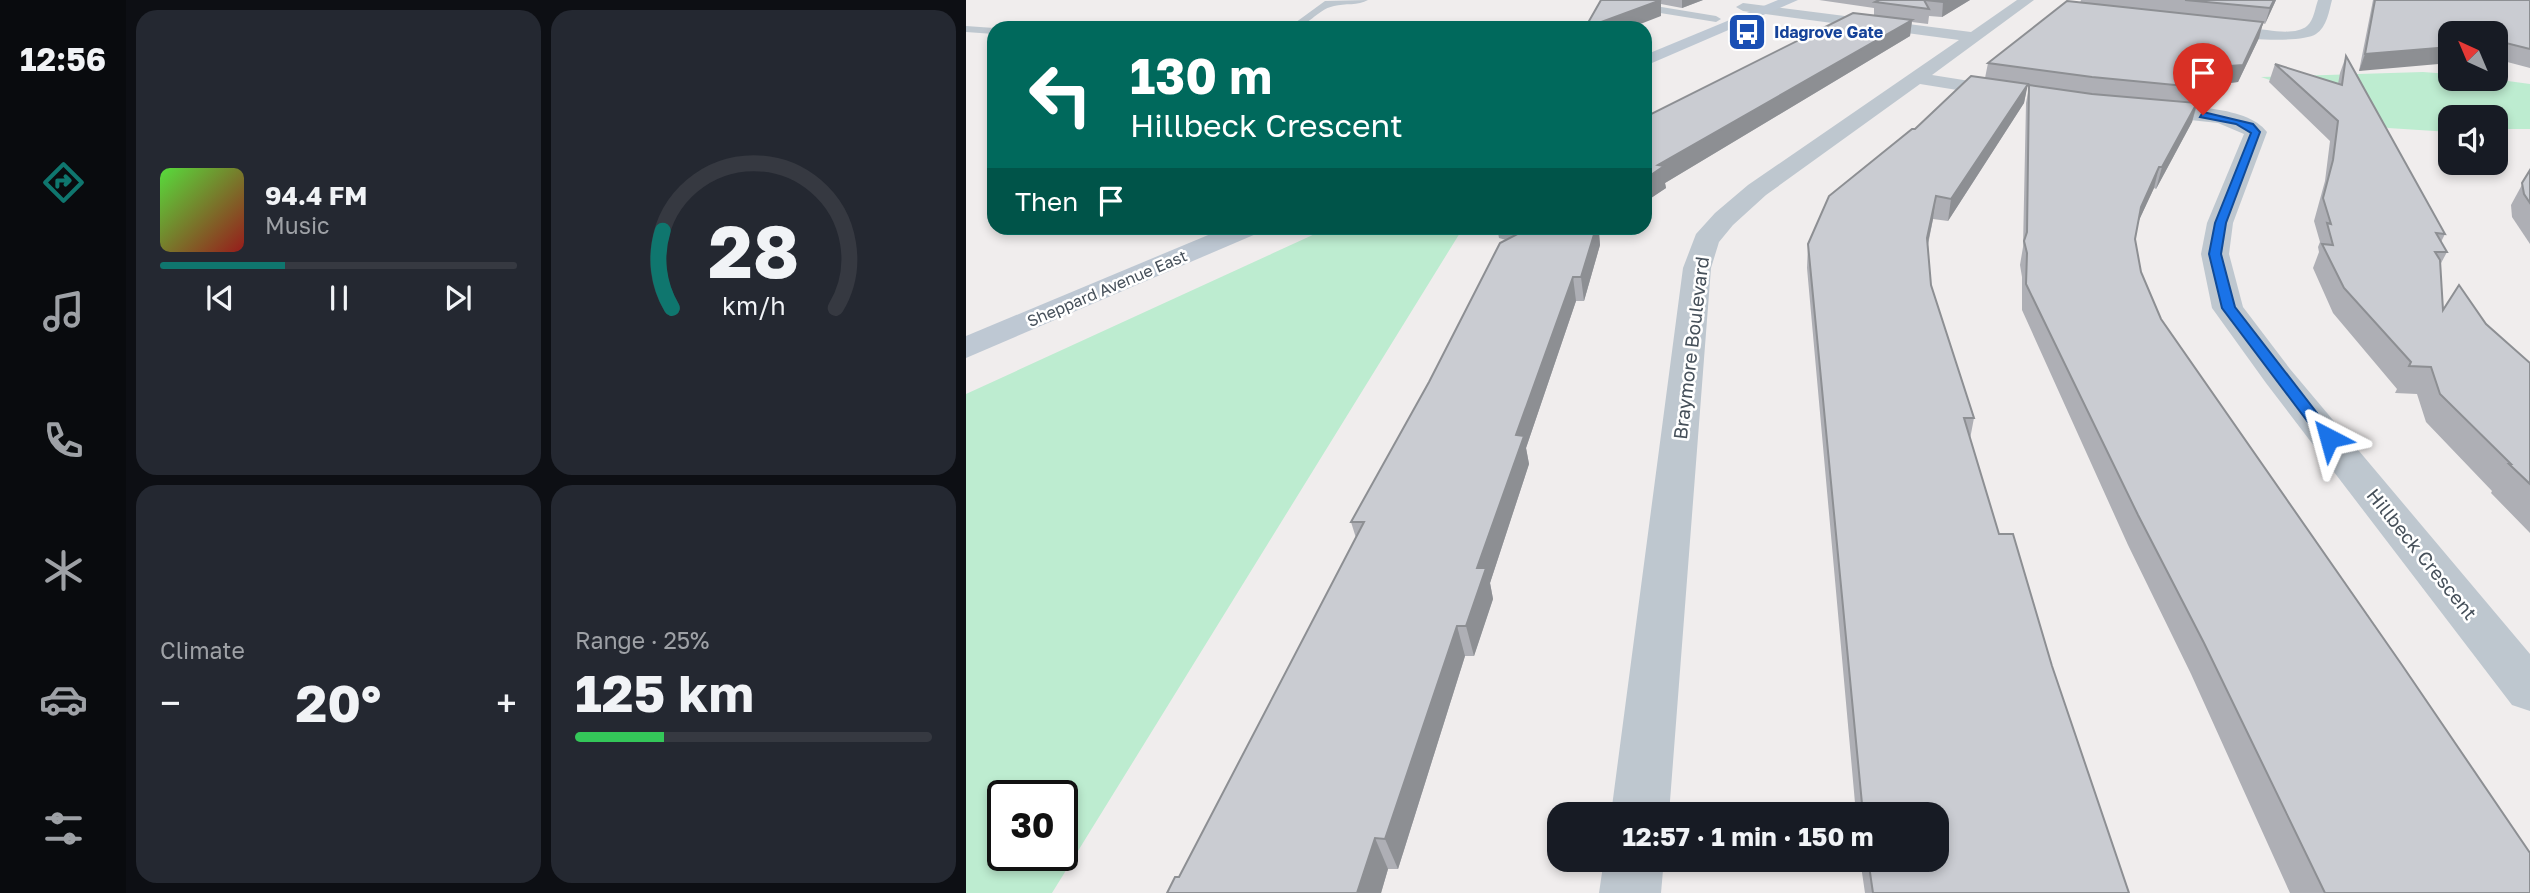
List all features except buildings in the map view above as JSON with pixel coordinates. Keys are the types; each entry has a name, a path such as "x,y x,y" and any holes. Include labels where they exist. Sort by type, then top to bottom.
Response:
{"main road":[{"path":"1652,58 1764,5 1791,0"},
{"path":"1652,46 1743,7"},
{"name":"Sheppard Avenue East","path":"966,348 1231,235"}],"street":[{"path":"2189,23 2260,33 2300,34 2317,25 2325,0"},
{"path":"2024,2 2048,7"},
{"name":"Braymore Boulevard","path":"1641,802 1697,268 1706,240 1724,219 1757,190 2024,2"},
{"path":"1743,7 1764,5 1972,37"},
{"path":"1915,79 2046,98"},
{"name":"Hillbeck Crescent","path":"2113,107 2217,117 2250,126 2256,132 2220,223 2215,254 2228,308 2278,376 2530,690"},
{"path":"1629,893 1632,872"}],"lane":[{"path":"1304,21 1329,4 1363,0"},
{"path":"1623,0 1623,4 1716,19"},
{"path":"966,29 987,30"}],"green space":[{"path":"2438,73 2438,91 2508,91 2508,81 2530,84 2530,129 2508,129 2508,105 2438,105 2438,131 2388,128 2325,99 2261,77"},
{"path":"1313,235 1459,235 1078,851 1078,780 987,780 987,871 1066,871 1052,893 966,893 966,394"}],"place":[{"name":"Idagrove Gate","path":"1747,32"}],"route":[{"path":"2203,115 2238,122 2250,126 2256,132 2220,223 2215,254 2228,308 2329,438"}]}
